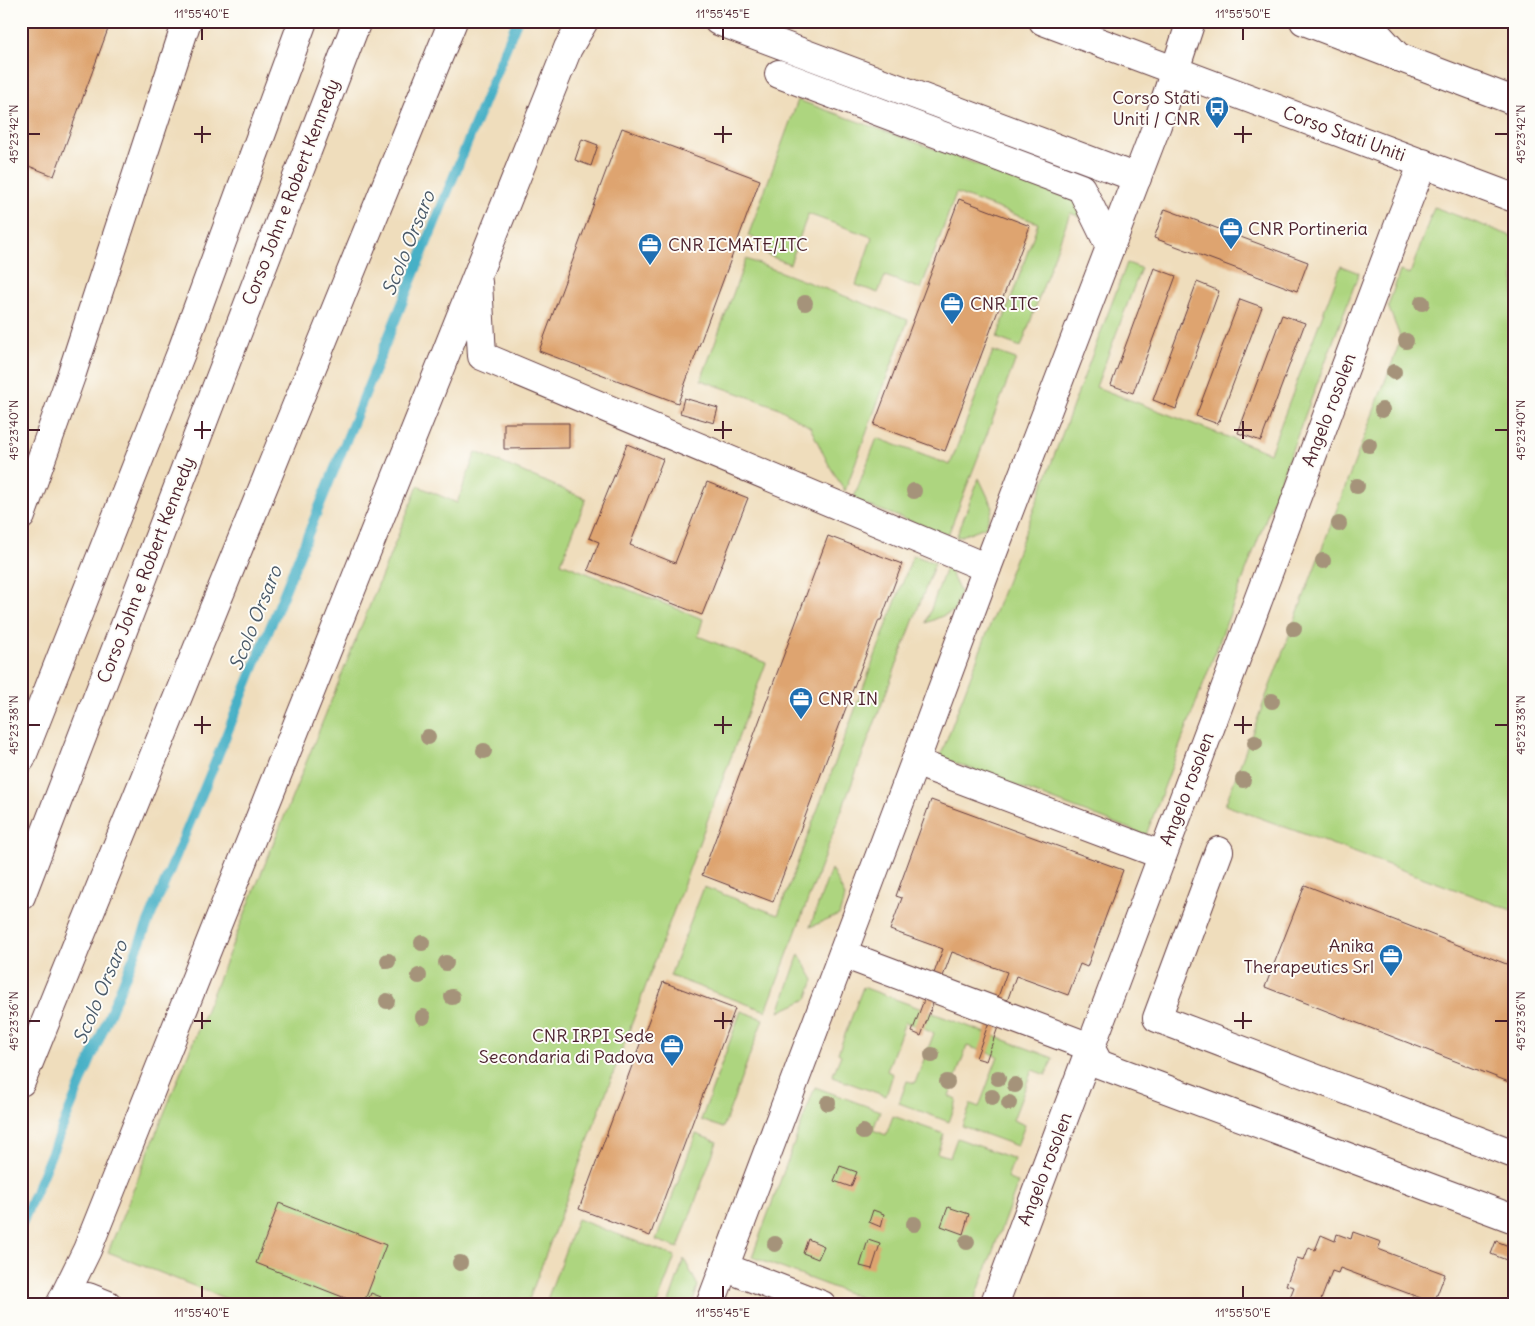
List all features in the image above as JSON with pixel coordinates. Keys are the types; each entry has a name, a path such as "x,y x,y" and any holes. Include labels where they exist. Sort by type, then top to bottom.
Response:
{"main road":[{"path":"21,516 77,358 187,21"},
{"path":"21,759 182,353 303,21"},
{"name":"Corso John e Robert Kennedy","path":"21,896 357,21"},
{"path":"21,1082 453,21"},
{"path":"60,1305 91,1240 568,48 584,21"},
{"path":"718,21 1137,178"},
{"name":"Corso Stati Uniti","path":"1042,21 1514,198"},
{"path":"710,1305 987,568 1157,125 1191,21"},
{"path":"1304,21 1514,101"},
{"path":"1366,21 1398,57"},
{"path":"779,74 1081,188 1110,247"},
{"name":"Angelo rosolen","path":"994,1305 1423,163"},
{"path":"478,273 482,356 987,568"},
{"path":"915,762 1162,856"},
{"path":"1219,851 1157,1018 1514,1154"},
{"path":"843,954 1090,1048 1099,1064 1514,1219"},
{"path":"724,1267 822,1305"},
{"path":"86,1305 88,1297 108,1305"}],"green space":[{"path":"798,100 1099,208 1094,222 1070,213 1021,347 997,338 1038,223 956,193 921,289 885,276 878,293 856,285 872,237 808,214 790,264 767,255 770,244 748,236"},
{"path":"1434,207 1514,237 1514,911 1225,805 1401,339 1388,306 1400,271 1410,274"},
{"path":"746,259 908,320 845,491 829,465 810,427 777,407 701,380"},
{"path":"1127,263 1141,268 1096,387 1270,453 1341,266 1359,273 1146,835 940,757"},
{"path":"993,351 1016,359 948,535 853,500 877,438 950,465"},
{"path":"476,452 586,499 561,563 703,619 698,636 766,663 527,1305 242,1305 108,1252 418,486 457,503"},
{"path":"979,478 993,508 985,527 956,538"},
{"path":"913,555 935,563 766,1011 670,976 704,887 778,915"},
{"path":"947,565 960,592 954,611 926,623"},
{"path":"831,869 845,896 839,915 810,927"},
{"path":"799,954 814,980 807,999 779,1012"},
{"path":"863,987 1053,1058 1046,1075 1032,1070 1013,1120 1025,1125 1017,1146 962,1126 971,1104 979,1107 998,1056 967,1046 949,1096 957,1100 949,1122 899,1103 907,1081 915,1083 934,1033 905,1022 887,1071 893,1074 886,1096 832,1077 841,1055 838,1053"},
{"path":"741,1011 763,1019 723,1128 701,1120"},
{"path":"815,1087 880,1111 873,1130 886,1135 893,1116 944,1134 937,1153 950,1157 957,1138 1014,1159 1007,1178 1018,1183 973,1305 880,1305 752,1257"},
{"path":"696,1134 717,1142 678,1248 656,1240"},
{"path":"577,1219 675,1256 657,1305 545,1305"},
{"path":"684,1259 698,1286 692,1305 668,1305"}],"building":[{"path":"21,21 111,21 54,176 21,163"},
{"name":"CNR ICMATE/ITC","path":"622,128 760,180 678,403 539,351"},
{"path":"582,139 598,145 591,166 575,160"},
{"name":"CNR ITC","path":"959,199 1030,226 945,451 874,425"},
{"name":"CNR Portineria","path":"1165,209 1308,262 1297,291 1154,238"},
{"path":"1154,268 1176,276 1133,393 1111,385"},
{"path":"1197,282 1219,291 1176,409 1153,400"},
{"path":"1240,299 1262,307 1218,424 1196,416"},
{"path":"1282,315 1305,323 1261,441 1238,433"},
{"path":"684,398 718,408 714,423 680,413"},
{"path":"504,423 569,423 569,448 504,449"},
{"path":"627,444 663,459 630,545 675,563 707,482 748,498 702,615 588,570 599,542 589,538"},
{"name":"CNR IN","path":"828,536 902,564 881,620 879,620 773,902 702,875"},
{"path":"931,800 1123,870 1087,967 1080,964 1068,995 1016,976 986,1061 976,1058 1007,972 952,952 921,1036 912,1032 943,949 890,930 902,898 896,896"},
{"name":"Anika Therapeutics Srl","path":"1305,885 1514,967 1514,1084 1265,987"},
{"name":"CNR IRPI Sede Secondaria di Padova","path":"663,982 735,1009 650,1236 579,1209"},
{"path":"840,1166 857,1172 851,1187 834,1181"},
{"path":"279,1203 386,1245 363,1305 256,1263"},
{"path":"948,1207 969,1214 963,1234 941,1226"},
{"path":"873,1210 884,1214 881,1227 869,1222"},
{"path":"1353,1232 1381,1242 1378,1249 1445,1274 1434,1303 1340,1268 1338,1273 1332,1271 1319,1305 1287,1305 1294,1287 1286,1285 1297,1258 1304,1260 1309,1247 1315,1250 1321,1235 1335,1241 1337,1234 1351,1239"},
{"path":"808,1239 824,1246 818,1259 803,1253"},
{"path":"868,1240 880,1244 872,1269 860,1266"},
{"path":"1496,1241 1514,1248 1514,1263 1491,1254"},
{"path":"371,1293 381,1297 378,1305 366,1305"}],"waterway":[{"name":"Scolo Orsaro","path":"21,1226 214,765 517,21"}],"place":[{"name":"Corso Stati Uniti / CNR","path":"1217,129"},
{"name":"CNR Portineria","path":"1231,250"},
{"name":"CNR ICMATE/ITC","path":"650,266"},
{"name":"CNR ITC","path":"952,325"},
{"name":"CNR IN","path":"801,720"},
{"name":"Anika Therapeutics Srl","path":"1391,977"},
{"name":"CNR IRPI Sede Secondaria di Padova","path":"672,1067"}]}
